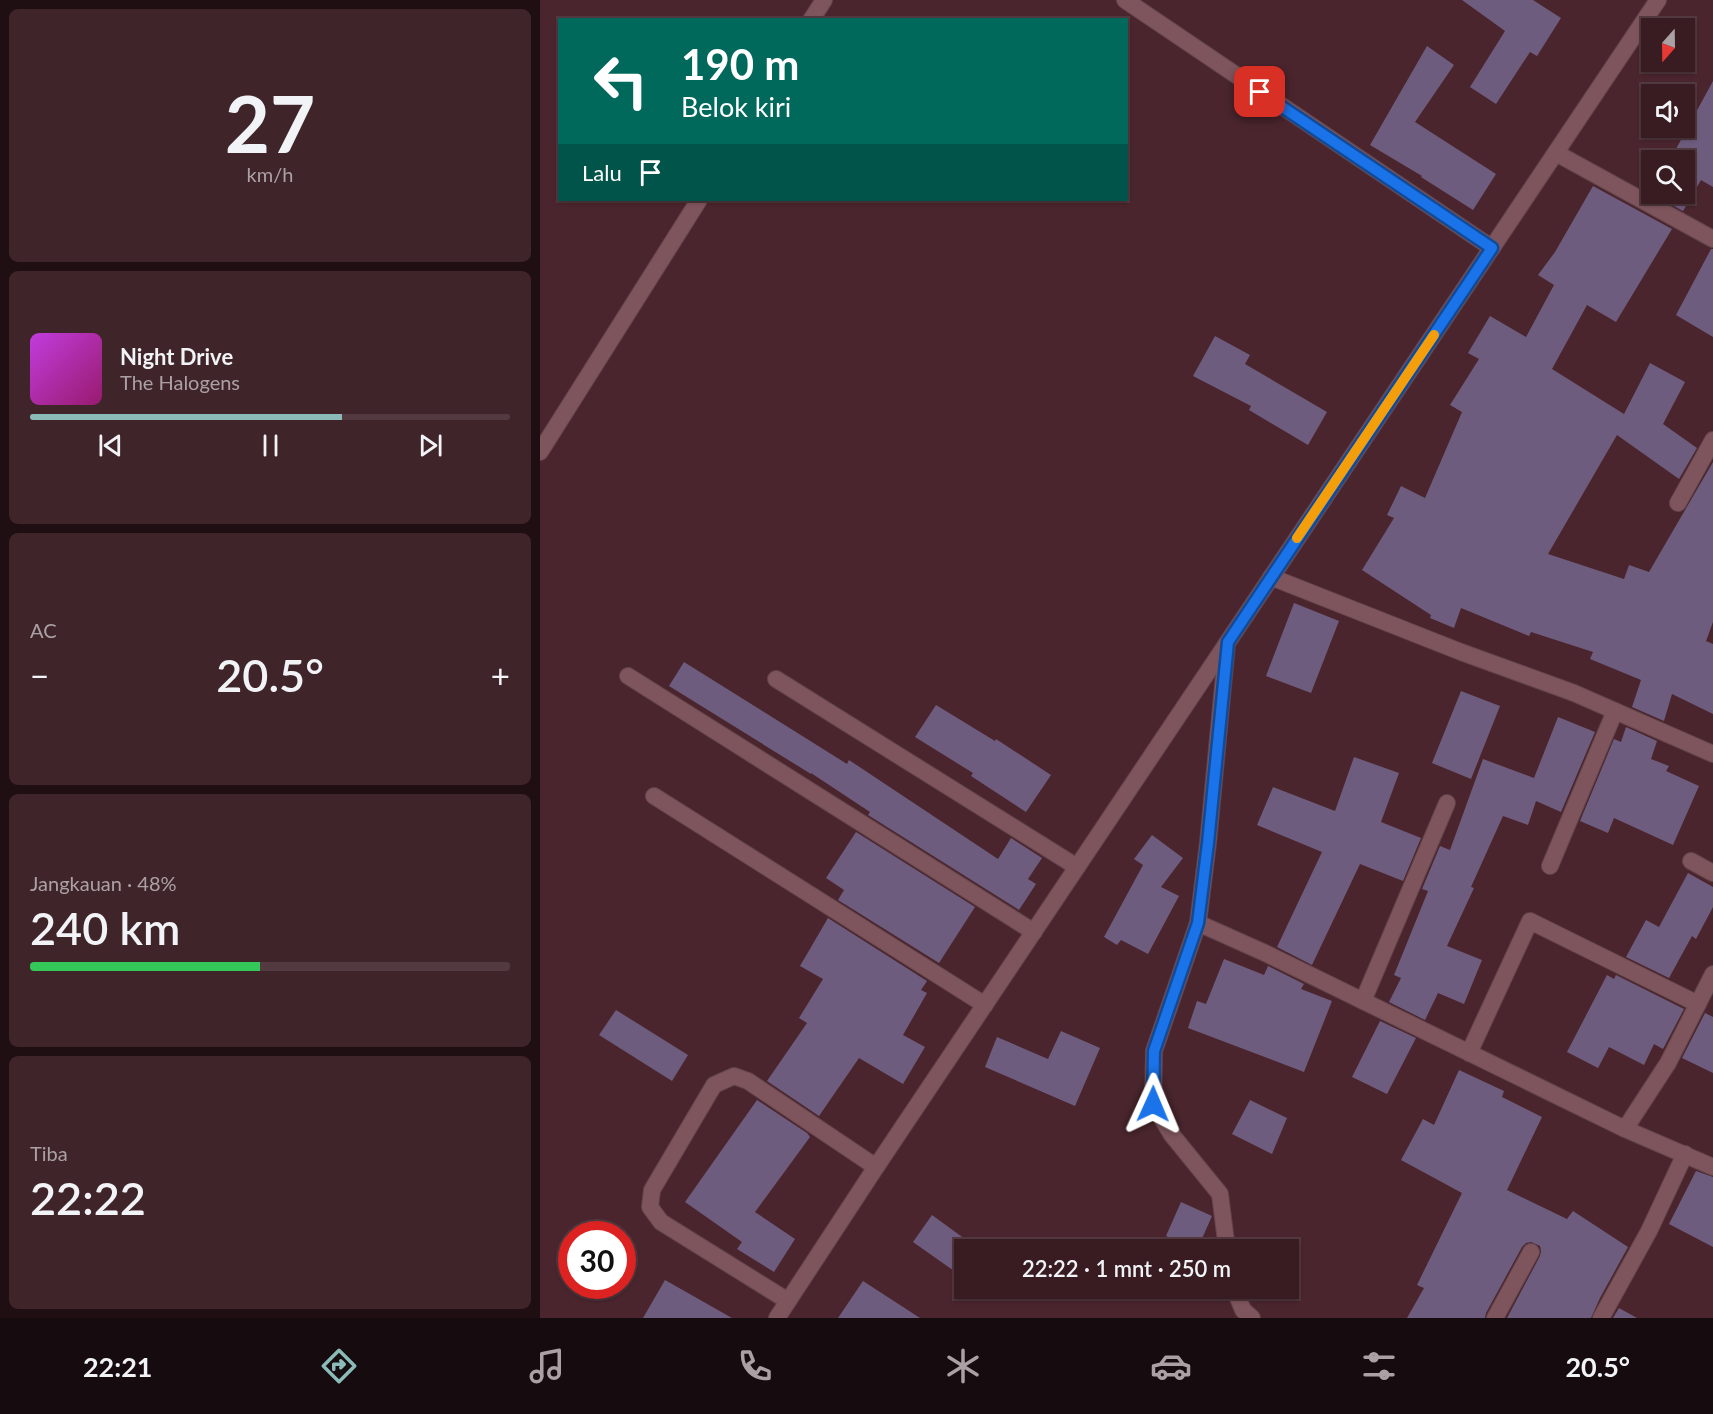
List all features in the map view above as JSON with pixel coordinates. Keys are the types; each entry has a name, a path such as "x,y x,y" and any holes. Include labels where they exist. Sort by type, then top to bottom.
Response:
{"street":[{"path":"812,18 824,0"},
{"path":"1125,0 1492,248"},
{"path":"777,1318 1658,0"},
{"path":"1556,153 1713,239"},
{"path":"540,452 698,201"},
{"path":"1678,503 1713,440"},
{"path":"1271,577 1461,652 1574,693 1713,754"},
{"path":"1226,1239 1220,1194 1172,1136 1153,1104 1154,1051 1198,923 1228,642"},
{"path":"628,676 1034,932"},
{"path":"776,679 1077,867"},
{"path":"1550,866 1616,711"},
{"path":"654,796 985,1005"},
{"path":"1363,1000 1447,803"},
{"path":"1691,861 1713,873"},
{"path":"1469,1053 1530,921 1698,1004"},
{"path":"1198,923 1363,1000 1625,1129 1713,1167"},
{"path":"1625,1129 1668,1063 1713,974"},
{"path":"788,1301 661,1222 650,1207 652,1190 714,1085 734,1076 748,1081 876,1167"},
{"path":"1601,1318 1649,1231 1685,1154"},
{"path":"1495,1318 1531,1252"},
{"path":"1238,1299 1243,1310 1252,1318"}],"building":[{"path":"1462,0 1533,0 1561,18 1537,56 1530,52 1496,104 1470,87 1505,31"},
{"path":"1427,46 1454,65 1415,122 1496,174 1473,210 1370,145"},
{"path":"1713,81 1713,187 1701,180 1695,190 1695,150 1675,150 1682,138 1695,138 1695,114"},
{"path":"1593,186 1672,229 1616,322 1587,305 1552,369 1624,414 1650,363 1685,382 1663,424 1697,448 1679,479 1617,435 1548,554 1624,579 1629,565 1649,572 1713,462 1713,622 1706,641 1713,644 1713,714 1672,694 1664,721 1632,707 1641,680 1590,659 1593,652 1531,632 1529,636 1461,608 1454,628 1430,618 1431,615 1362,570 1394,518 1387,515 1401,486 1425,498 1462,412 1450,405 1479,359 1468,353 1490,316 1526,337 1554,285 1538,275 1555,252"},
{"path":"1670,204 1687,204 1683,211"},
{"path":"1713,249 1713,337 1676,315"},
{"path":"1215,336 1250,355 1245,364 1327,412 1308,445 1249,410 1251,406 1193,376"},
{"path":"1294,603 1339,621 1311,693 1266,676"},
{"path":"684,662 847,764 849,760 998,859 1011,838 1042,858 1028,879 1036,884 1019,910 868,815 870,812 811,773 669,686"},
{"path":"1461,691 1500,706 1471,779 1432,763"},
{"path":"936,705 995,741 996,739 1051,775 1026,812 971,776 973,773 915,737"},
{"path":"1558,717 1595,732 1561,812 1536,801 1528,825 1503,816 1471,887 1474,888 1447,946 1482,960 1464,1004 1438,993 1425,1020 1389,1002 1401,978 1394,975 1428,891 1422,889 1440,846 1450,850 1483,759 1534,778"},
{"path":"1626,727 1657,741 1651,759 1669,766 1666,771 1699,786 1673,845 1614,818 1608,833 1580,821 1614,739 1621,742"},
{"path":"1354,757 1399,773 1381,822 1421,838 1403,881 1360,864 1312,965 1277,947 1322,852 1257,825 1273,787 1335,811"},
{"path":"856,832 975,907 939,963 838,900 844,890 826,878"},
{"path":"1152,835 1183,858 1161,887 1179,896 1148,954 1121,940 1117,945 1104,937 1143,865 1134,859"},
{"path":"1688,873 1713,887 1713,907 1696,939 1692,936 1669,978 1626,957 1646,920 1659,927"},
{"path":"828,918 927,981 921,990 927,993 903,1035 925,1047 903,1084 859,1058 819,1116 767,1081 807,1023 799,1018 823,979 800,966"},
{"path":"1224,959 1264,975 1268,966 1304,984 1301,989 1332,1001 1304,1072 1188,1028 1197,1001 1206,1004"},
{"path":"1607,975 1614,979 1616,975 1684,1009 1663,1049 1654,1044 1644,1065 1609,1047 1598,1068 1567,1052"},
{"path":"616,1010 688,1055 672,1081 599,1035"},
{"path":"1705,1013 1713,1017 1713,1073 1682,1058"},
{"path":"1380,1021 1416,1038 1387,1094 1352,1077"},
{"path":"1061,1031 1100,1048 1075,1106 985,1067 997,1037 1048,1059"},
{"path":"1459,1070 1504,1091 1502,1097 1542,1117 1507,1190 1567,1219 1573,1211 1628,1247 1591,1318 1507,1318 1540,1256 1540,1246 1531,1242 1522,1247 1485,1318 1407,1318 1424,1288 1417,1285 1462,1193 1401,1160 1423,1119 1434,1125"},
{"path":"757,1100 810,1137 755,1212 795,1239 774,1272 737,1249 742,1242 685,1202"},
{"path":"1250,1100 1287,1118 1272,1154 1232,1134"},
{"path":"1696,1171 1713,1177 1713,1247 1669,1224"},
{"path":"1181,1202 1212,1216 1202,1239 1173,1239 1166,1236"},
{"path":"932,1215 965,1239 954,1239 954,1271 913,1242"},
{"path":"665,1280 732,1318 643,1318"},
{"path":"863,1281 920,1318 838,1318"},
{"path":"1619,1308 1637,1318 1613,1318"}],"slow traffic":[{"path":"1297,538 1434,335"}],"route":[{"path":"1153,1104 1154,1051 1198,923 1228,642 1492,248 1260,92"}]}
